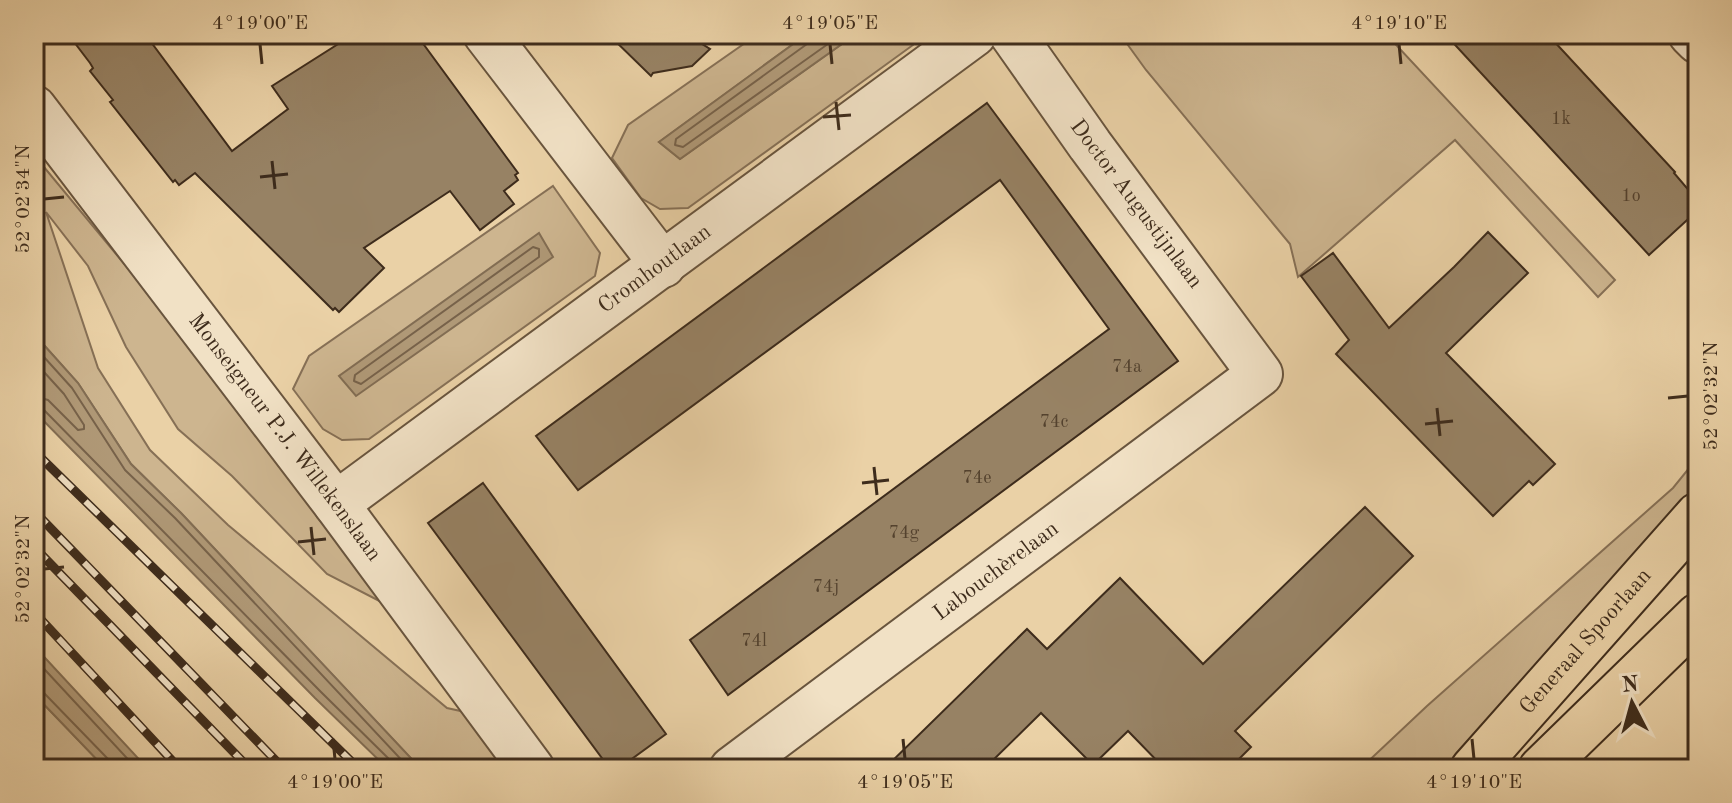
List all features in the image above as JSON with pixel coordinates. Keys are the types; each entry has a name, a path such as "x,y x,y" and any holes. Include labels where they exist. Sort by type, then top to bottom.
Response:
{"main road":[{"name":"Generaal Spoorlaan","path":"1473,769 1698,515"},
{"path":"1545,766 1698,616"}],"street":[{"path":"486,34 663,265"},
{"name":"Cromhoutlaan","path":"336,504 974,34"},
{"name":"Doctor Augustijnlaan","path":"1012,34 1260,374"},
{"path":"1691,34 1698,41"},
{"name":"Monseigneur P.J. Willekenslaan","path":"34,108 336,504 532,769"},
{"name":"Labouchèrelaan","path":"732,769 1260,374"}],"shaded area":[{"path":"758,34 807,34 659,142 680,159 856,34 916,34 913,45 688,208 660,209 641,198 612,158 628,125"},
{"path":"1120,34 1386,34 1615,280 1598,297 1455,140 1298,277 1290,244 1146,70"},
{"path":"34,155 232,394 393,608 327,574 232,476 178,429 126,347 88,266 46,212 98,368 150,450 228,525 447,708 474,714 509,769 421,769 181,513 131,464 78,383 34,334"},
{"path":"553,186 600,253 595,276 369,439 342,440 323,429 293,389 309,356"},
{"path":"1698,457 1698,488 1586,620 1444,769 1360,769 1673,488"},
{"path":"34,694 106,769 34,767"}],"water":[{"path":"807,34 856,34 680,159 659,142"},
{"path":"539,233 553,257 356,396 339,376"},
{"path":"34,334 78,383 131,464 181,513 421,769 388,769 34,411"},
{"path":"34,646 148,769 106,769 34,694"}],"building":[{"path":"68,34 145,34 232,151 288,109 272,86 354,34 416,34 518,173 515,175 518,180 504,191 514,204 480,230 450,191 364,248 384,268 339,312 335,308 333,310 195,173 179,185 175,180 173,182 110,102 113,100 90,71 93,68"},
{"path":"608,34 686,34 710,49 692,66 653,73 651,76"},
{"path":"1445,34 1541,34 1547,42 1551,38 1675,172 1698,201 1698,210 1649,255"},
{"path":"987,103 1178,361 728,695 690,640 1109,329 1000,180 578,490 536,436"},
{"path":"1488,232 1528,273 1446,353 1555,464 1533,485 1529,481 1493,516 1336,354 1349,340 1301,276 1333,253 1389,328"},
{"path":"483,483 666,734 618,769 610,769 428,523"},
{"path":"1365,507 1413,556 1235,731 1251,747 1229,769 1165,769 1128,731 1093,765 1041,713 984,769 884,769 1027,629 1047,649 1120,578 1203,664"}],"railway":[{"path":"34,451 359,769"},
{"path":"34,511 284,769"},
{"path":"34,547 250,769"},
{"path":"34,612 180,769"}]}
